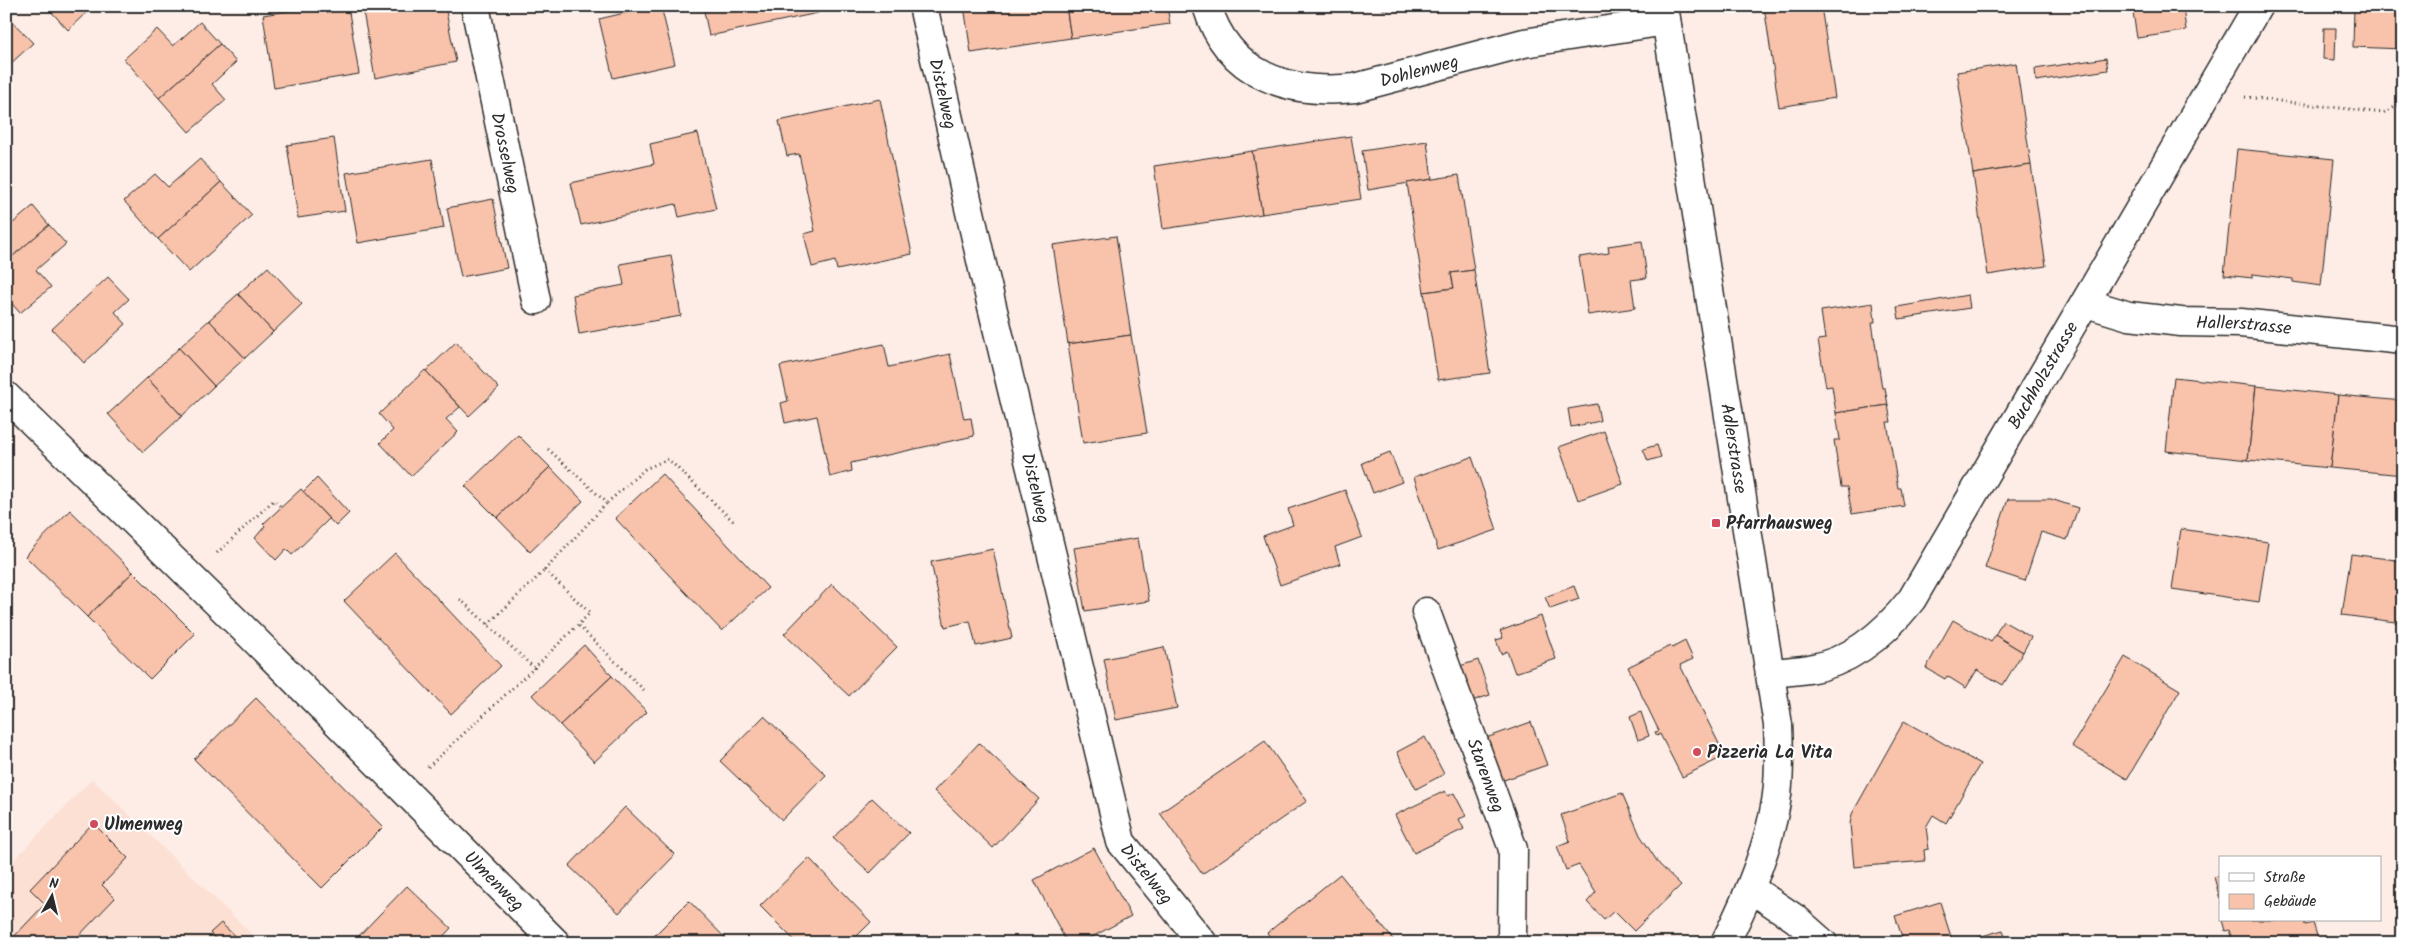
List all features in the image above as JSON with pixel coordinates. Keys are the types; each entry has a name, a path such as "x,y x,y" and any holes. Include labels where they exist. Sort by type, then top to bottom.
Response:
{"street":[{"name":"Drosselweg","path":"475,6 536,300"},
{"name":"Distelweg","path":"923,6 983,269 1121,842 1203,943"},
{"name":"Dohlenweg","path":"1208,6 1224,43 1259,73 1298,88 1327,91 1356,88 1524,43 1665,14"},
{"name":"Buchholzstrasse","path":"1770,673 1810,669 1831,663 1873,641 1897,619 1931,570 2258,6"},
{"name":"Adlerstrasse","path":"1665,14 1778,725 1779,767 1777,793 1761,858 1750,888"},
{"name":"Hallerstrasse","path":"2086,303 2129,316 2181,322 2241,323 2403,340"},
{"name":"Ulmenweg","path":"6,396 556,943"},
{"name":"Starenweg","path":"1426,612 1513,849 1512,938 1514,943"},
{"path":"1725,943 1750,888 1796,919 1823,943"}],"path":[{"path":"2208,93 2383,113 2403,103"},
{"path":"548,449 607,503"},
{"path":"488,624 546,570 607,503 645,469 668,458 732,521"},
{"path":"190,577 274,500 281,507"},
{"path":"403,790 579,626 590,613 546,570"},
{"path":"459,598 534,668"},
{"path":"579,626 645,691"}],"shaded area":[{"name":"Ulmenweg","path":"92,779 261,943 6,943 6,868"}],"building":[{"path":"46,6 93,6 68,30"},
{"path":"319,6 348,6 359,74 274,88 263,15"},
{"path":"362,6 445,6 456,62 375,78"},
{"path":"661,6 675,64 613,78 599,19"},
{"path":"703,6 817,6 818,13 709,36"},
{"path":"964,6 1066,6 1071,38 971,53"},
{"path":"1066,6 1167,6 1170,24 1071,38"},
{"path":"1261,6 1292,6 1262,11"},
{"path":"1382,6 1409,6 1383,10"},
{"path":"1764,6 1821,6 1835,98 1779,107"},
{"path":"2126,6 2183,6 2186,31 2137,38 2133,12 2127,12"},
{"path":"2354,6 2403,6 2403,49 2353,47"},
{"path":"6,17 33,43 6,68"},
{"path":"200,22 220,44 159,98 124,59 157,29 173,46"},
{"path":"2324,28 2336,28 2335,60 2323,59"},
{"path":"220,44 236,62 212,84 226,100 189,132 159,98"},
{"path":"2106,58 2108,70 2036,81 2035,69"},
{"path":"2016,63 2031,165 1973,174 1957,72"},
{"path":"880,99 912,254 837,270 835,261 812,267 804,234 815,231 799,154 787,156 779,121"},
{"path":"698,133 716,209 679,217 676,204 581,225 571,183 654,164 650,144"},
{"path":"1351,136 1361,199 1262,214 1252,151"},
{"path":"334,138 345,211 298,218 287,145"},
{"path":"1427,141 1432,179 1368,190 1362,151"},
{"path":"2237,149 2334,159 2321,286 2293,282 2293,279 2253,274 2253,278 2224,275"},
{"path":"1252,151 1262,214 1163,229 1154,166"},
{"path":"200,159 221,182 158,239 124,201 155,174 168,187"},
{"path":"432,159 444,228 358,243 346,173"},
{"path":"2031,165 2046,266 1988,275 1973,174"},
{"path":"1459,175 1474,270 1451,273 1454,288 1424,292 1407,183"},
{"path":"221,182 252,215 189,272 158,239"},
{"path":"493,199 507,268 461,277 447,208"},
{"path":"33,206 49,225 6,262 6,229"},
{"path":"49,225 66,244 36,270 51,287 20,313 6,297 6,262"},
{"path":"1116,236 1131,335 1068,344 1053,245"},
{"path":"1642,241 1647,278 1631,280 1635,308 1588,315 1579,257 1609,253 1608,246"},
{"path":"671,255 681,316 579,334 573,295 624,285 620,264"},
{"path":"268,267 302,304 273,332 238,294"},
{"path":"1474,270 1490,373 1438,380 1424,292 1454,288 1451,273"},
{"path":"108,277 129,299 115,312 126,324 84,363 52,329"},
{"path":"238,294 273,332 245,358 209,320"},
{"path":"1968,295 1970,308 1899,319 1897,307"},
{"path":"1873,303 1875,322 1872,322 1882,388 1885,388 1888,405 1836,413 1832,386 1826,387 1818,340 1825,339 1821,311"},
{"path":"209,320 245,358 214,386 179,348"},
{"path":"1131,335 1147,433 1083,443 1068,344"},
{"path":"456,342 499,388 469,416 426,371"},
{"path":"884,344 889,367 950,354 964,419 971,418 974,436 851,463 852,471 830,477 817,416 785,423 781,403 788,401 780,366"},
{"path":"179,348 214,386 182,416 147,378"},
{"path":"425,370 460,407 446,419 458,432 411,476 380,443 393,430 379,414"},
{"path":"2174,377 2256,386 2248,460 2166,451"},
{"path":"147,378 182,416 143,452 108,414"},
{"path":"2256,386 2338,395 2330,468 2248,460"},
{"path":"2338,395 2403,401 2403,475 2330,468"},
{"path":"1597,404 1600,421 1571,427 1568,409"},
{"path":"1888,405 1891,422 1887,422 1898,488 1901,488 1904,506 1852,514 1847,487 1841,487 1834,440 1840,440 1836,413"},
{"path":"1604,431 1623,484 1578,500 1559,447"},
{"path":"518,435 550,467 497,518 465,486"},
{"path":"1657,445 1661,457 1648,461 1643,449"},
{"path":"1390,452 1402,482 1373,493 1362,463"},
{"path":"1472,457 1497,530 1438,550 1414,477"},
{"path":"550,467 583,501 530,552 497,518"},
{"path":"662,474 768,588 722,631 615,518"},
{"path":"317,478 349,513 336,526 303,492"},
{"path":"301,489 329,519 292,555 286,549 276,560 255,538 265,526 263,524"},
{"path":"1345,490 1362,537 1335,547 1340,564 1280,585 1263,536 1293,525 1288,509"},
{"path":"2008,499 2051,499 2078,508 2067,540 2041,532 2025,581 1985,568"},
{"path":"70,510 133,572 87,617 25,556"},
{"path":"2181,529 2268,542 2259,602 2172,589"},
{"path":"1138,538 1149,601 1085,611 1074,548"},
{"path":"993,549 1012,638 976,646 970,621 945,627 931,562"},
{"path":"395,553 501,666 451,714 344,601"},
{"path":"2351,554 2403,561 2403,623 2342,615"},
{"path":"133,572 195,634 150,679 87,617"},
{"path":"832,584 897,647 849,696 784,634"},
{"path":"1574,586 1579,599 1550,609 1545,597"},
{"path":"1541,616 1556,659 1515,673 1507,651 1501,654 1496,640 1503,638 1500,631"},
{"path":"1953,620 1991,642 1995,635 2023,652 2003,685 1977,670 1966,688 1947,676 1945,679 1926,668"},
{"path":"2003,621 2031,637 2023,652 1995,635"},
{"path":"1685,641 1693,659 1680,665 1725,756 1682,777 1660,734 1657,736 1655,732 1659,731 1628,667 1670,646 1672,648"},
{"path":"584,645 612,676 560,725 532,695"},
{"path":"1164,647 1177,708 1116,720 1104,659"},
{"path":"2125,657 2180,690 2127,779 2072,746"},
{"path":"1478,660 1490,695 1472,701 1460,666"},
{"path":"612,676 647,712 594,762 560,725"},
{"path":"256,698 383,827 322,888 194,759"},
{"path":"1641,712 1649,736 1638,740 1630,717"},
{"path":"764,716 826,775 782,820 720,761"},
{"path":"1904,721 1980,764 1946,823 1933,815 1926,827 1929,849 1924,850 1925,861 1854,867 1850,824 1852,814"},
{"path":"1531,722 1547,765 1501,781 1486,738"},
{"path":"1425,737 1444,774 1416,789 1397,752"},
{"path":"1265,741 1307,801 1202,874 1160,813"},
{"path":"979,743 1039,799 993,848 934,791"},
{"path":"2403,761 2403,777 2396,763"},
{"path":"1445,791 1448,796 1454,793 1466,816 1459,819 1464,829 1414,853 1395,815"},
{"path":"1622,793 1640,835 1659,864 1681,885 1634,931 1614,911 1604,920 1587,902 1596,892 1579,865 1566,870 1557,846 1570,841 1561,815"},
{"path":"872,798 909,833 870,873 833,838"},
{"path":"625,807 675,855 619,913 569,866"},
{"path":"93,823 128,858 102,885 115,898 72,943 8,943 45,904 30,889"},
{"path":"1094,848 1131,916 1081,943 1067,943 1034,880"},
{"path":"809,858 871,922 850,943 797,943 760,906"},
{"path":"1340,874 1396,943 1276,943 1267,933"},
{"path":"2219,875 2219,895 2214,877"},
{"path":"407,886 451,928 437,943 352,943"},
{"path":"689,901 730,943 647,943"},
{"path":"1940,902 1953,943 1904,943 1895,916"},
{"path":"2223,922 2304,922 2305,925 2313,923 2318,939 2310,941 2310,943 2233,943 2229,930 2225,931"},
{"path":"221,923 242,943 220,943 210,933"},
{"path":"2003,930 2007,943 1977,943 1975,938"}],"place":[{"name":"Pfarrhausweg","path":"1716,523"},
{"name":"Pizzeria La Vita","path":"1697,752"},
{"name":"Ulmenweg","path":"94,824"}]}
